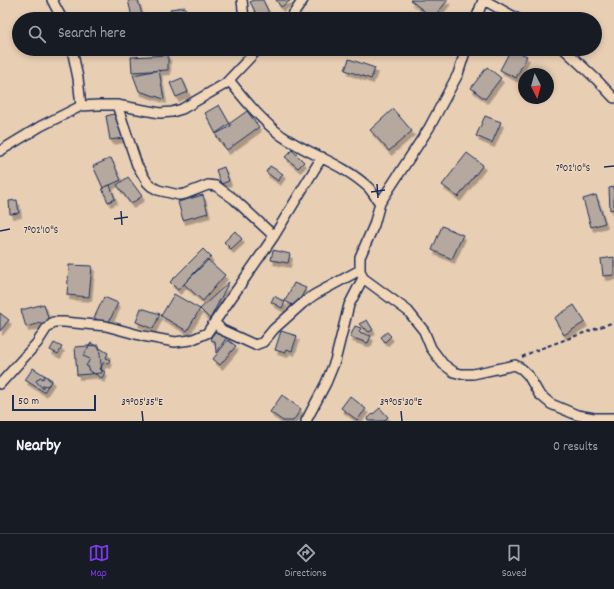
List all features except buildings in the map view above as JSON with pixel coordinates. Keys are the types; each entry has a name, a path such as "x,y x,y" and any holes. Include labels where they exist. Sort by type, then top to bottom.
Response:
{"street":[{"path":"52,0 58,12"},
{"path":"242,0 243,12"},
{"path":"295,12 303,0"},
{"path":"479,12 483,0 505,12"},
{"path":"73,56 78,78 81,106"},
{"path":"0,151 41,126 81,106 117,105 160,113 182,109 220,88 230,80 251,56"},
{"path":"306,421 326,383 335,361 349,305 361,274 360,258 374,225 380,203 429,128 458,74 464,56"},
{"path":"571,56 614,98"},
{"path":"230,80 241,95 270,126 297,145 336,165 362,183 370,189 380,203"},
{"path":"117,105 137,165 151,186 158,190 179,195 208,185 216,186 234,199 274,236"},
{"path":"0,384 37,343 46,329 53,322 106,326 143,336 175,342 197,338 207,333 274,236 322,158"},
{"path":"215,323 222,330 255,344 259,344 263,342 274,329 303,303 319,292 361,274"},
{"path":"361,274 408,311 424,331 431,348 443,364 454,372 461,374 473,374 515,365 528,375 539,394 551,404 577,415 594,418 614,418"}],"path":[{"path":"522,358 534,351 614,322"}]}
